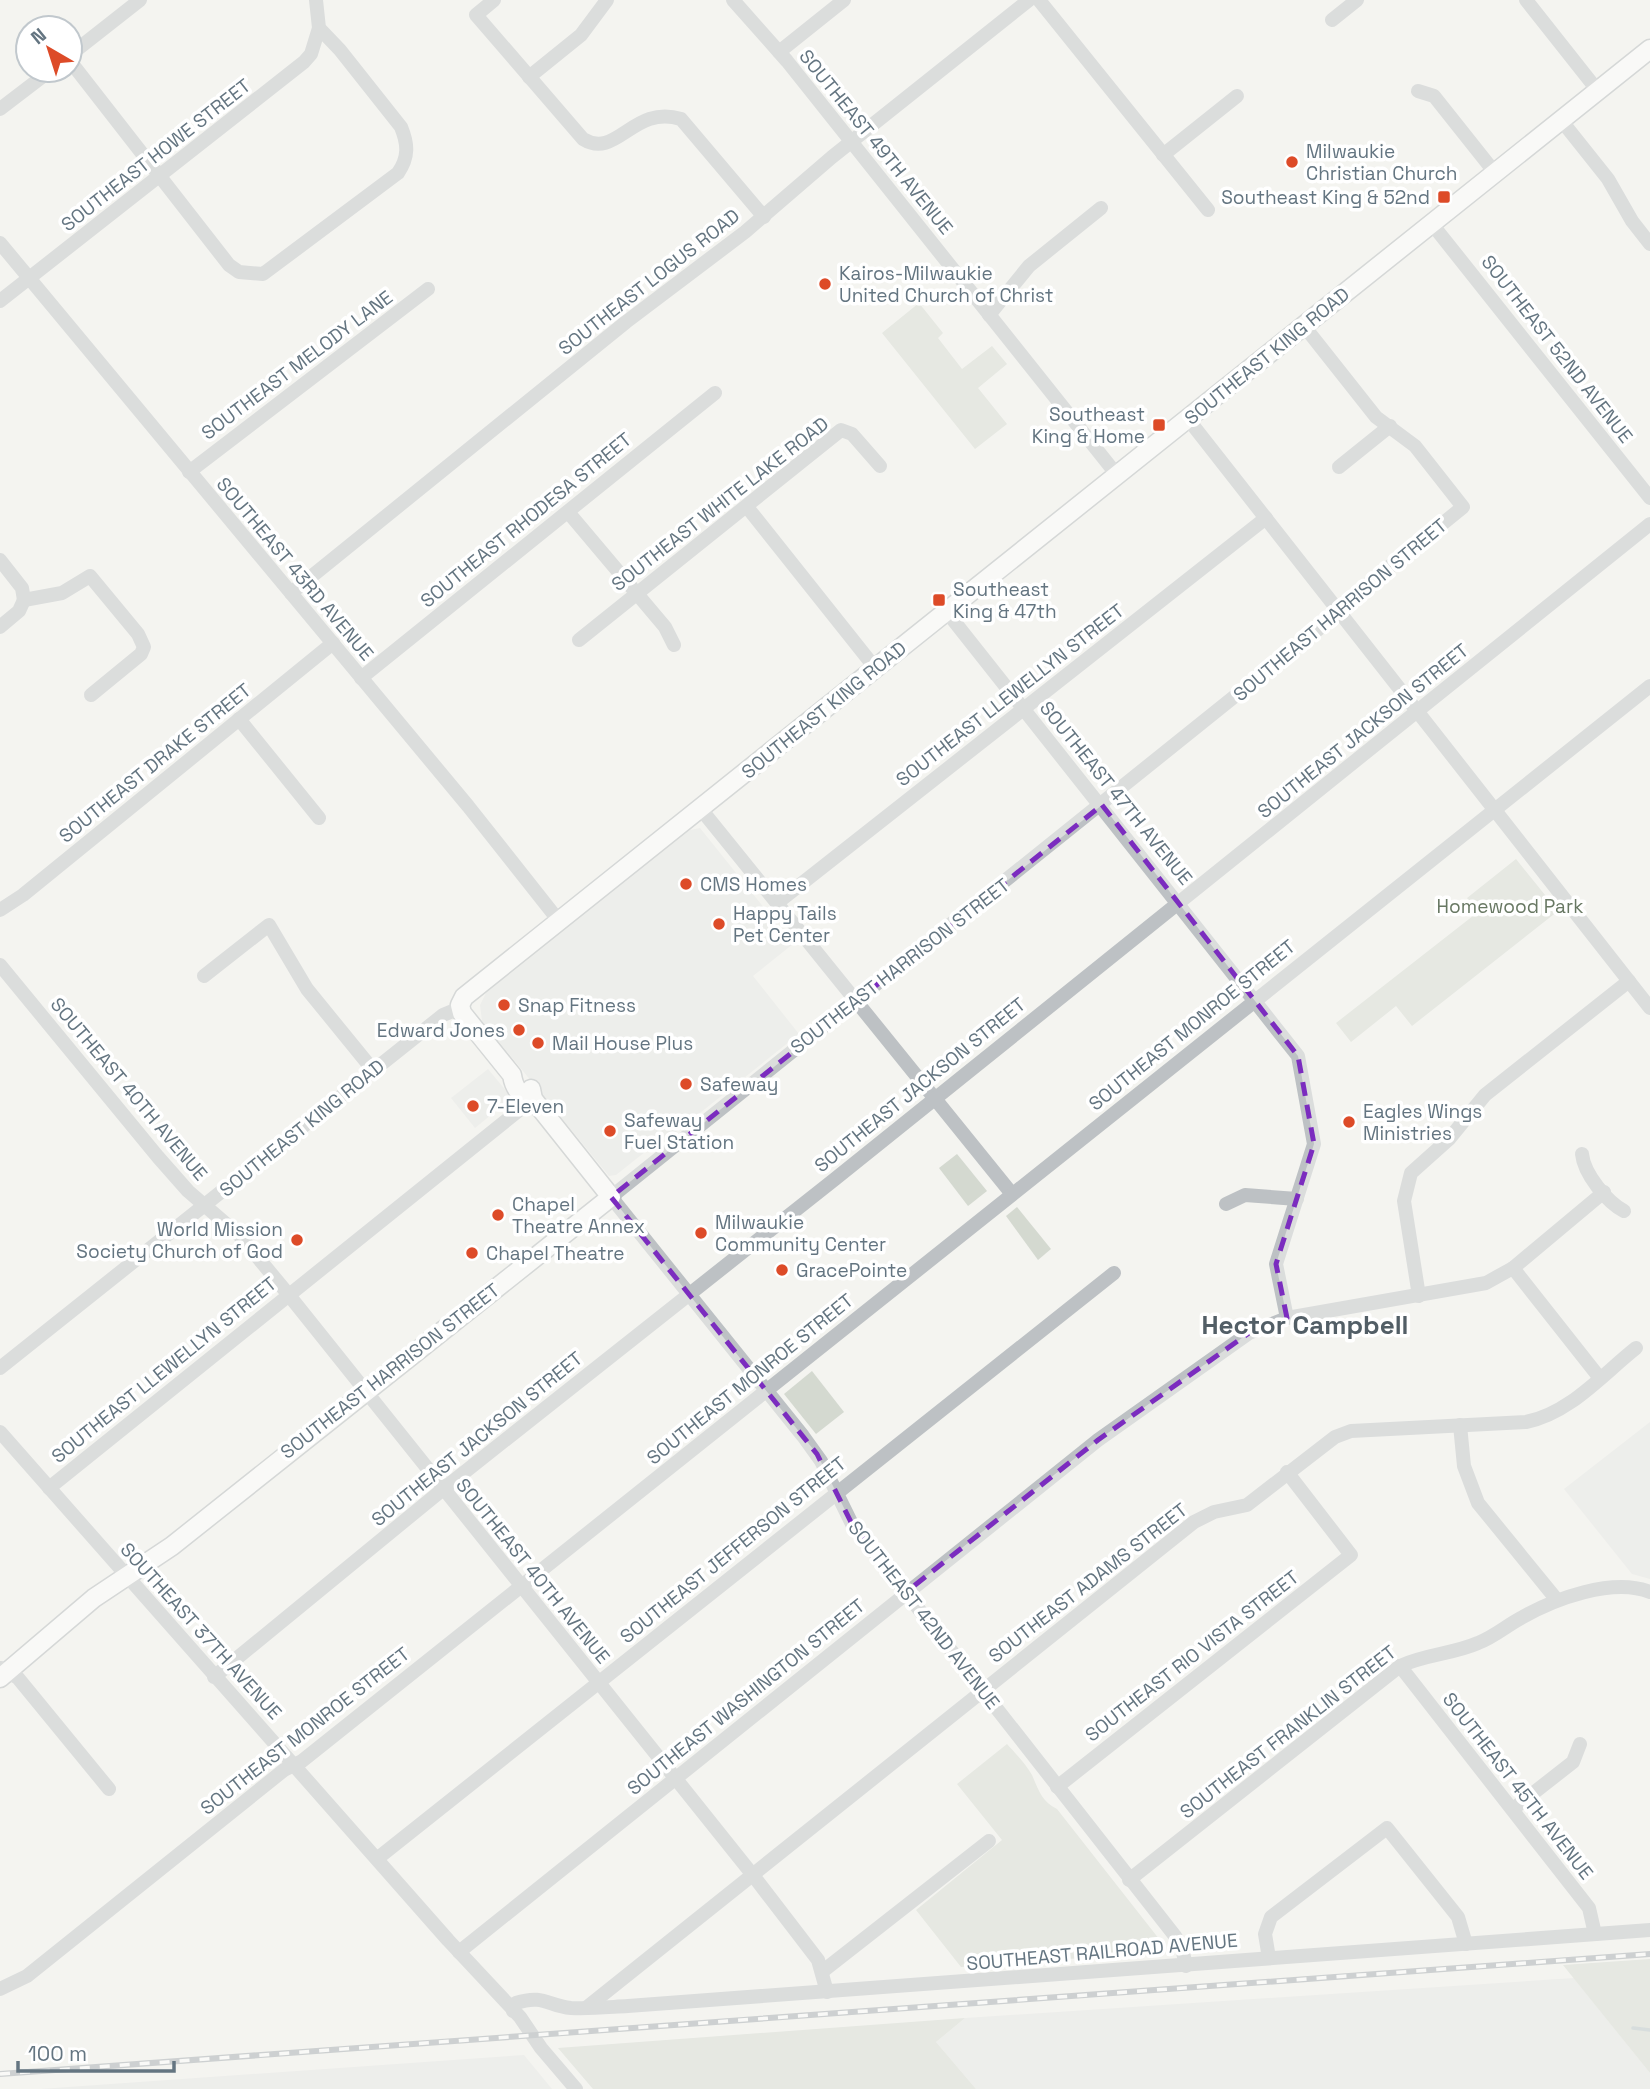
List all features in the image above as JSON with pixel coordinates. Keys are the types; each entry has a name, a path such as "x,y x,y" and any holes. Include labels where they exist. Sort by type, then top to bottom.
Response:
{"main road":[{"name":"SOUTHEAST KING ROAD","path":"460,1008 464,997 1650,49"},
{"name":"SOUTHEAST 42ND AVENUE","path":"460,1008 512,1075 513,1085 522,1096 533,1098 611,1196"},
{"name":"SOUTHEAST HARRISON STREET","path":"2,1672 94,1598 172,1546 611,1196"}],"street":[{"path":"84,44 140,0"},
{"path":"84,79 229,265 251,275 274,268 398,173 407,156 407,141 401,127 341,50 319,28 316,0"},
{"path":"494,0 476,15 583,139 593,146 604,146 652,116 666,114 681,119 764,217"},
{"path":"529,77 581,35 607,0"},
{"name":"SOUTHEAST 49TH AVENUE","path":"733,0 852,142 1117,475"},
{"path":"779,52 844,0"},
{"name":"SOUTHEAST LOGUS ROAD","path":"291,593 626,322 764,217 852,142 1030,0"},
{"path":"1039,0 1208,210"},
{"path":"1332,20 1357,0"},
{"path":"1526,0 1598,91"},
{"name":"SOUTHEAST HOWE STREET","path":"0,301 304,62 312,54 319,28"},
{"path":"0,109 33,84"},
{"path":"1418,91 1434,96 1496,174"},
{"path":"1163,155 1237,96"},
{"path":"1561,120 1608,179 1632,221 1650,244"},
{"path":"989,315 1028,266 1101,208"},
{"name":"SOUTHEAST 52ND AVENUE","path":"1432,224 1650,498"},
{"name":"SOUTHEAST 43RD AVENUE","path":"0,243 333,643 559,921"},
{"name":"SOUTHEAST MELODY LANE","path":"189,472 428,289"},
{"path":"1304,326 1376,417 1390,426 1339,467"},
{"name":"SOUTHEAST RHODESA STREET","path":"361,678 715,393"},
{"path":"1188,419 1650,1008"},
{"name":"SOUTHEAST HARRISON STREET","path":"611,1196 1102,805 1340,612 1346,601 1463,507 1415,446 1390,426"},
{"name":"SOUTHEAST WHITE LAKE ROAD","path":"579,639 841,430 852,434 880,466"},
{"path":"747,507 876,669"},
{"path":"568,512 665,627 674,645"},
{"name":"SOUTHEAST LLEWELLYN STREET","path":"777,903 1266,518"},
{"name":"SOUTHEAST JACKSON STREET","path":"215,1676 442,1490 1180,903 1650,524"},
{"path":"0,560 20,585 24,600 19,611 0,627"},
{"path":"24,600 62,593 90,576 138,634 144,647 141,654 91,695"},
{"name":"SOUTHEAST 47TH AVENUE","path":"946,611 1290,1043 1301,1066 1314,1144 1276,1264 1287,1318"},
{"name":"SOUTHEAST DRAKE STREET","path":"0,910 23,895 333,643"},
{"name":"SOUTHEAST MONROE STREET","path":"0,1989 27,1976 295,1765 1650,686"},
{"path":"239,719 319,818"},
{"path":"700,808 1012,1194"},
{"path":"204,976 269,925 307,989 373,1070"},
{"name":"SOUTHEAST 40TH AVENUE","path":"0,965 158,1157 188,1191 240,1236 288,1294 442,1490 752,1874 823,1971 827,1992"},
{"path":"1419,1296 1404,1201 1411,1174 1449,1139 1485,1094 1629,982"},
{"name":"SOUTHEAST KING ROAD","path":"0,1368 443,1015 460,1008"},
{"name":"SOUTHEAST LLEWELLYN STREET","path":"49,1488 533,1098"},
{"path":"1582,1154 1583,1165 1615,1206 1625,1211"},
{"name":"SOUTHEAST WASHINGTON STREET","path":"459,1952 1098,1440 1249,1333 1287,1318 1471,1289 1498,1278 1513,1268 1604,1192"},
{"path":"1226,1204 1245,1195 1297,1199"},
{"name":"SOUTHEAST 42ND AVENUE","path":"611,1196 817,1454 852,1524 1180,1944 1186,1966"},
{"path":"1513,1268 1600,1377"},
{"name":"SOUTHEAST JEFFERSON STREET","path":"378,1858 1114,1273"},
{"name":"SOUTHEAST ADAMS STREET","path":"586,2008 1194,1522 1214,1512 1247,1505 1335,1437 1351,1430 1526,1422 1544,1417 1563,1407 1636,1348"},
{"path":"1460,1425 1464,1466 1478,1503 1557,1600"},
{"name":"SOUTHEAST 37TH AVENUE","path":"0,1432 513,2011 576,2089"},
{"name":"SOUTHEAST RIO VISTA STREET","path":"1057,1787 1351,1555 1287,1472"},
{"name":"SOUTHEAST FRANKLIN STREET","path":"1129,1880 1400,1666 1420,1657 1478,1644 1557,1600 1621,1587 1644,1590"},
{"name":"SOUTHEAST 45TH AVENUE","path":"1400,1666 1589,1908 1594,1934"},
{"path":"2,1672 18,1678 109,1789"},
{"path":"1513,1809 1573,1762 1580,1744"},
{"path":"1269,1958 1265,1934 1271,1917 1387,1828 1458,1917 1466,1944"},
{"path":"823,1971 989,1841"},
{"name":"SOUTHEAST RAILROAD AVENUE","path":"513,2011 516,2003 529,1999 544,1999 557,2005 586,2008 1650,1930"},
{"name":"SOUTHEAST 37TH AVENUE","path":"513,2011 513,2018 525,2036 569,2089"}],"highlighted area":[{"path":"1102,805 1298,1056 1314,1144 1276,1264 1287,1318 1249,1333 1098,1440 905,1593 852,1524 817,1454 611,1197"}],"shaded area":[{"path":"700,828 793,944 753,976 799,1034 656,1148 650,1148 616,1175 609,1176 482,1021 480,1005 486,993 690,830"},
{"path":"488,1069 512,1098 475,1128 451,1098"},
{"path":"1650,1422 1650,1579 1632,1574 1564,1489"},
{"path":"1574,1978 1650,2073 1650,2089 976,2089 936,2042 965,2018"},
{"path":"524,2055 552,2089 40,2089"}],"green space":[{"path":"919,303 943,333 938,338 962,369 992,346 1007,364 978,388 1007,424 975,449 882,333"},
{"name":"Homewood Park","path":"1516,859 1558,911 1412,1026 1396,1006 1351,1042 1336,1023 1478,912 1467,898"},
{"path":"957,1154 987,1191 968,1206 939,1168"},
{"path":"1017,1207 1051,1249 1038,1260 1006,1216"},
{"path":"812,1371 844,1412 816,1434 784,1394"},
{"path":"1007,1744 1030,1771 1044,1799 1057,1809 1163,1944 1161,1952 961,1967 916,1910 1002,1840 957,1784"},
{"path":"1650,1959 1650,2073 1563,1965"},
{"path":"965,2018 936,2042 976,2089 593,2089 558,2048"}],"waterway":[{"path":"1633,2028 1650,2030"}],"railway":[{"path":"0,2074 1650,1954"}],"place":[{"name":"Milwaukie Christian Church","path":"1292,162"},
{"name":"Southeast King & 52nd","path":"1444,197"},
{"name":"Kairos-Milwaukie United Church of Christ","path":"825,284"},
{"name":"Southeast King & Home","path":"1159,425"},
{"name":"Southeast King & 47th","path":"939,600"},
{"name":"CMS Homes","path":"686,884"},
{"name":"Happy Tails Pet Center","path":"719,924"},
{"name":"Snap Fitness","path":"504,1005"},
{"name":"Edward Jones","path":"519,1030"},
{"name":"Mail House Plus","path":"538,1043"},
{"name":"Safeway","path":"686,1084"},
{"name":"7-Eleven","path":"473,1106"},
{"name":"Eagles Wings Ministries","path":"1349,1122"},
{"name":"Safeway Fuel Station","path":"610,1131"},
{"name":"Chapel Theatre Annex","path":"498,1215"},
{"name":"Milwaukie Community Center","path":"701,1233"},
{"name":"World Mission Society Church of God","path":"297,1240"},
{"name":"Chapel Theatre","path":"472,1253"},
{"name":"GracePointe","path":"782,1270"}],"district":[{"name":"Hector Campbell","path":"1305,1325"}]}
